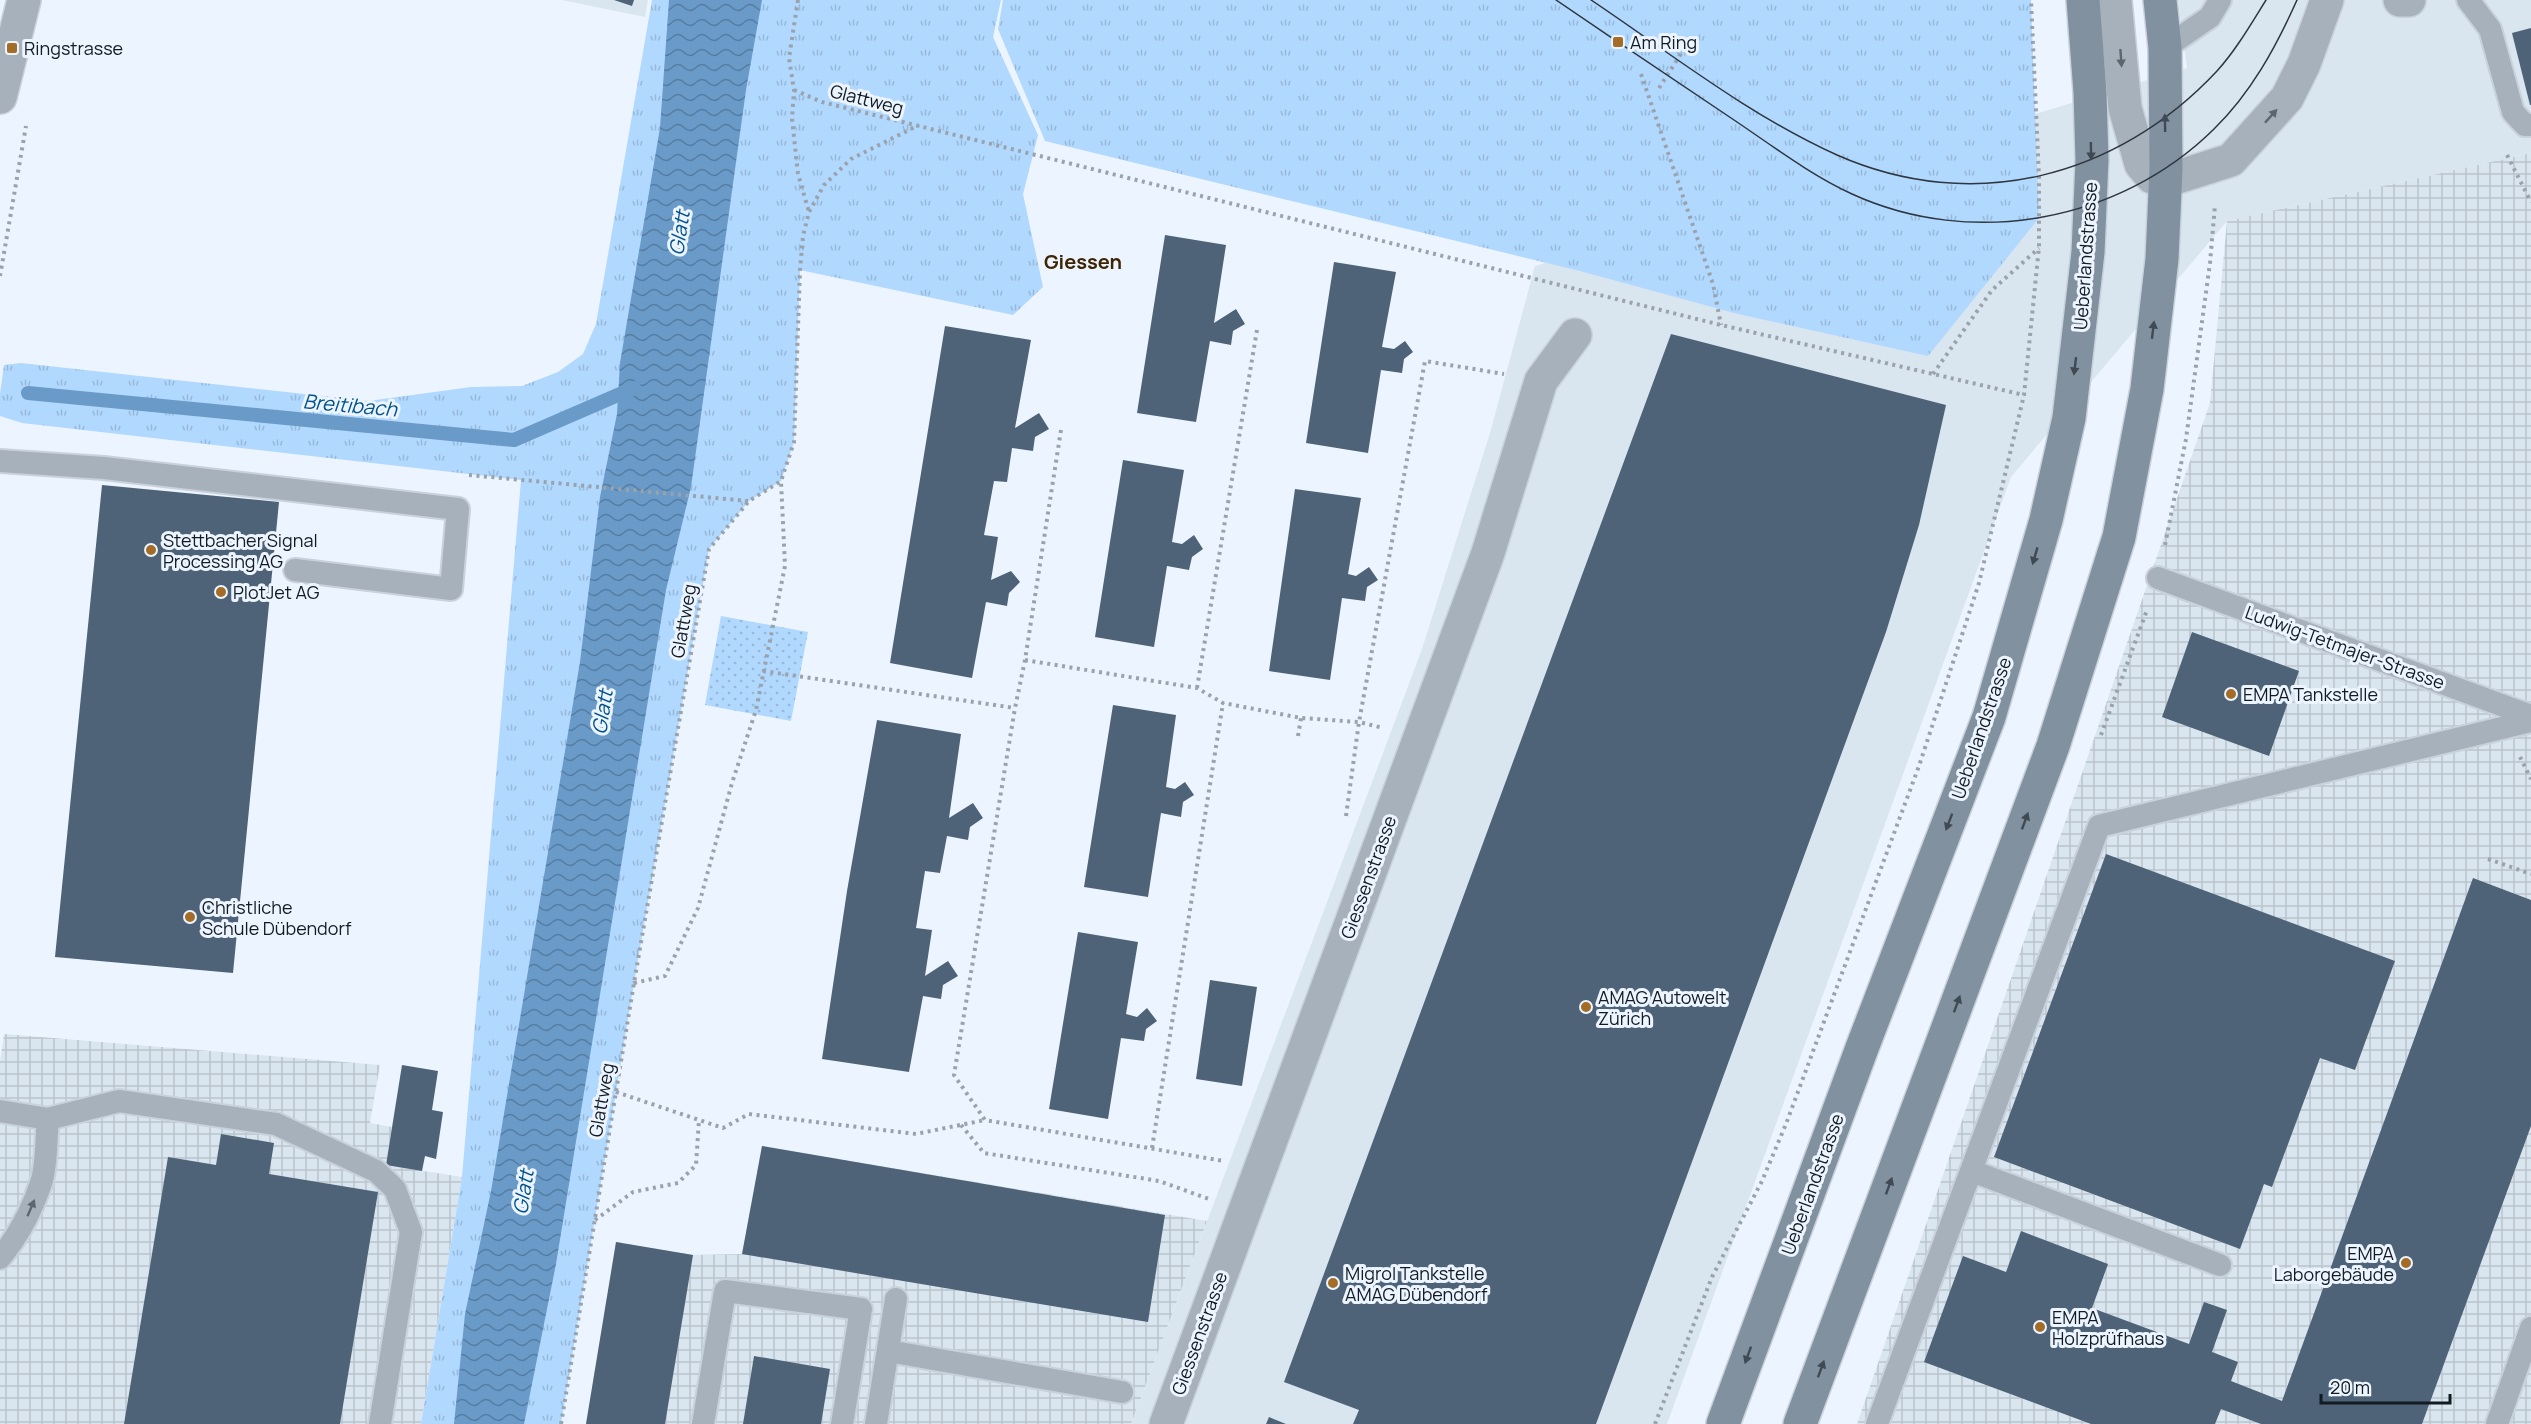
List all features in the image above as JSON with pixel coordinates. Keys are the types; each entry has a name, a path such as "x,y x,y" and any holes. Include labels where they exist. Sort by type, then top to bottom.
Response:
{"main road":[{"name":"Ueberlandstrasse","path":"1723,1424 1858,1059 1989,717 2046,520 2069,418 2088,252 2090,92 2083,0"},
{"path":"1800,1424 2053,746 2119,537 2147,388 2162,259 2165,181 2165,48 2160,0"}],"street":[{"path":"0,97 24,0"},
{"path":"2115,0 2125,108 2141,164 2151,177 2165,181 2231,159 2287,98 2304,64 2326,0"},
{"path":"2400,0 2409,0"},
{"name":"Giessenstrasse","path":"1166,1424 1488,553 1541,381 1575,335"}],"lane":[{"path":"2468,0 2490,29 2513,112 2525,125 2531,125"},
{"path":"2165,48 2214,6"},
{"path":"0,461 104,468 458,509 451,589 295,570"},
{"name":"Ludwig-Tetmajer-Strasse","path":"2158,578 2531,718"},
{"path":"1877,1424 2099,826 2531,718"},
{"path":"0,1111 48,1119 119,1101 276,1124 376,1171 395,1189 411,1232 380,1424"},
{"path":"0,1258 29,1214 42,1178 48,1119"},
{"path":"1972,1171 2220,1265"},
{"path":"703,1424 725,1291 861,1309 842,1424"},
{"path":"876,1424 896,1299"},
{"path":"2498,1424 2531,1328"},
{"path":"888,1351 1122,1392"}],"path":[{"path":"798,0 789,58 794,90 792,119 798,174 809,212"},
{"path":"1655,1424 1712,1277 1762,1181 1786,1124 1919,766 1979,583 2024,395 2039,247 2039,177 2031,0"},
{"path":"1659,88 1686,45"},
{"path":"1641,74 1713,284 1721,326"},
{"name":"Glattweg","path":"794,90 822,102 919,125"},
{"path":"0,276 28,116"},
{"path":"919,125 1721,326 2024,395"},
{"name":"Glattweg","path":"561,1424 709,549 748,501 781,481 794,442 800,270 803,236 809,212 824,185 851,159 919,125"},
{"path":"2505,152 2531,202"},
{"path":"2210,263 2214,208"},
{"path":"1933,374 1992,290 2039,247"},
{"path":"1197,688 1257,330"},
{"path":"1346,823 1359,722 1425,361 1513,376"},
{"path":"985,1120 954,1076 1025,660 1061,430"},
{"path":"521,480 748,501"},
{"path":"634,983 665,976 698,908 732,783 756,710 785,566 781,481"},
{"path":"1025,660 1197,688 1223,703 1301,718 1359,722 1388,729"},
{"path":"763,671 1015,708"},
{"path":"1152,1148 1223,703"},
{"path":"1298,736 1301,718"},
{"path":"2488,859 2531,874"},
{"path":"616,1092 723,1128 749,1114 915,1134 985,1120 1226,1161"},
{"path":"594,1221 633,1192 678,1183 696,1165 699,1120"},
{"path":"961,1125 984,1152 1159,1181 1210,1199"}],"shaded area":[{"path":"562,0 648,0 645,17"},
{"path":"2178,0 2531,0 2531,153 2227,221 2011,477 1667,1424 1131,1424 1422,649 1490,433 1535,266 2187,68"},
{"path":"2531,153 2531,1424 1857,1424 2210,403 2227,221"},
{"path":"4,1034 380,1065 370,1123 392,1127 386,1165 462,1177 421,1424 0,1424 0,1062"},
{"path":"762,1146 1207,1221 1131,1424 586,1424 616,1242 693,1255 742,1254"}],"green space":[{"path":"652,0 1001,0 993,37 1038,135 1023,194 1043,287 1013,315 800,270 794,442 781,481 749,501 709,549 561,1424 421,1424 462,1177 521,480 22,423 0,416 4,365 21,363 368,401 471,387 522,386 558,372 583,354 596,324"},
{"path":"1003,0 2031,0 2039,218 1928,356 1738,314 1580,271 1045,141 998,29"},
{"path":"721,616 808,632 791,721 705,705"}],"water":[{"name":"Glatt","path":"669,0 762,0 746,90 691,487 666,590 556,1264 524,1424 454,1424 465,1314 491,1191 580,662 600,497 617,414 620,363 660,128"}],"building":[{"path":"614,0 634,0 632,6"},
{"path":"2531,28 2531,105 2530,105 2512,33"},
{"path":"1165,235 1226,245 1214,323 1236,309 1245,324 1233,331 1231,345 1210,341 1196,422 1137,413"},
{"path":"1334,262 1396,272 1382,347 1394,349 1405,341 1413,352 1404,359 1402,373 1381,370 1368,453 1306,443"},
{"path":"945,326 1031,340 1015,428 1039,413 1049,429 1035,437 1033,451 1012,448 1007,482 994,481 984,535 998,537 991,580 1011,571 1020,582 1009,593 1007,606 986,602 972,678 890,663"},
{"name":"AMAG Autowelt Zürich","path":"1671,334 1946,405 1919,525 1886,632 1596,1424 1353,1424 1359,1410 1284,1382"},
{"path":"1123,460 1184,470 1172,542 1182,544 1194,535 1203,549 1192,557 1189,570 1167,566 1154,647 1095,637"},
{"path":"102,485 279,502 233,973 55,957"},
{"path":"1295,489 1361,498 1348,574 1356,576 1369,567 1378,580 1367,587 1365,601 1342,598 1330,680 1269,671"},
{"name":"EMPA Tankstelle","path":"2192,632 2299,671 2269,756 2162,717"},
{"path":"1113,705 1176,715 1166,787 1175,789 1185,782 1194,795 1183,802 1181,817 1161,813 1148,897 1084,887"},
{"path":"877,720 961,734 949,818 973,803 983,818 970,827 968,840 947,836 940,873 925,871 916,928 932,930 925,976 948,961 958,976 943,985 941,999 923,996 909,1072 822,1059 847,891"},
{"path":"2106,854 2395,961 2355,1070 2320,1058 2272,1187 2264,1184 2240,1249 1994,1157"},
{"name":"EMPA Laborgebäude","path":"2473,878 2531,900 2531,1126 2422,1424 2261,1424 2221,1409 2215,1424 2091,1424 1924,1362 1963,1256 2006,1272 2021,1231 2108,1264 2092,1308 2189,1344 2204,1302 2227,1310 2212,1352 2238,1362 2231,1381 2282,1401"},
{"path":"1078,932 1138,942 1126,1014 1137,1017 1147,1008 1157,1021 1146,1029 1144,1041 1121,1038 1108,1119 1049,1109"},
{"path":"1210,980 1257,987 1242,1086 1196,1079"},
{"path":"402,1065 438,1071 432,1110 443,1112 436,1159 425,1156 422,1171 386,1165"},
{"path":"221,1134 274,1143 269,1174 378,1192 340,1424 124,1424 168,1157 216,1165"},
{"path":"762,1146 1165,1215 1148,1322 742,1254"},
{"path":"616,1242 693,1255 665,1424 586,1424"},
{"path":"754,1356 830,1369 821,1424 743,1424"},
{"path":"1269,1417 1286,1424 1266,1424"}],"waterway":[{"name":"Breitibach","path":"28,393 514,440 634,388"}],"tram line":[{"path":"1556,0 1793,160 1852,194 1898,211 1946,220 1994,222 2043,217 2090,205 2135,186 2176,161 2214,129 2240,100 2262,69 2297,0"},
{"path":"1591,0 1742,103 1837,155 1888,173 1940,182 1991,183 2041,176 2089,160 2135,138 2178,108 2217,71 2237,46 2266,0"}],"place":[{"name":"Am Ring","path":"1618,42"},
{"name":"Ringstrasse","path":"12,48"},
{"name":"Stettbacher Signal Processing AG","path":"151,550"},
{"name":"PlotJet AG","path":"221,592"},
{"name":"EMPA Tankstelle","path":"2231,694"},
{"name":"Christliche Schule Dübendorf","path":"190,917"},
{"name":"AMAG Autowelt Zürich","path":"1586,1007"},
{"name":"EMPA Laborgebäude","path":"2406,1263"},
{"name":"Migrol Tankstelle AMAG Dübendorf","path":"1333,1283"},
{"name":"EMPA Holzprüfhaus","path":"2040,1327"}],"district":[{"name":"Giessen","path":"1083,261"}]}
